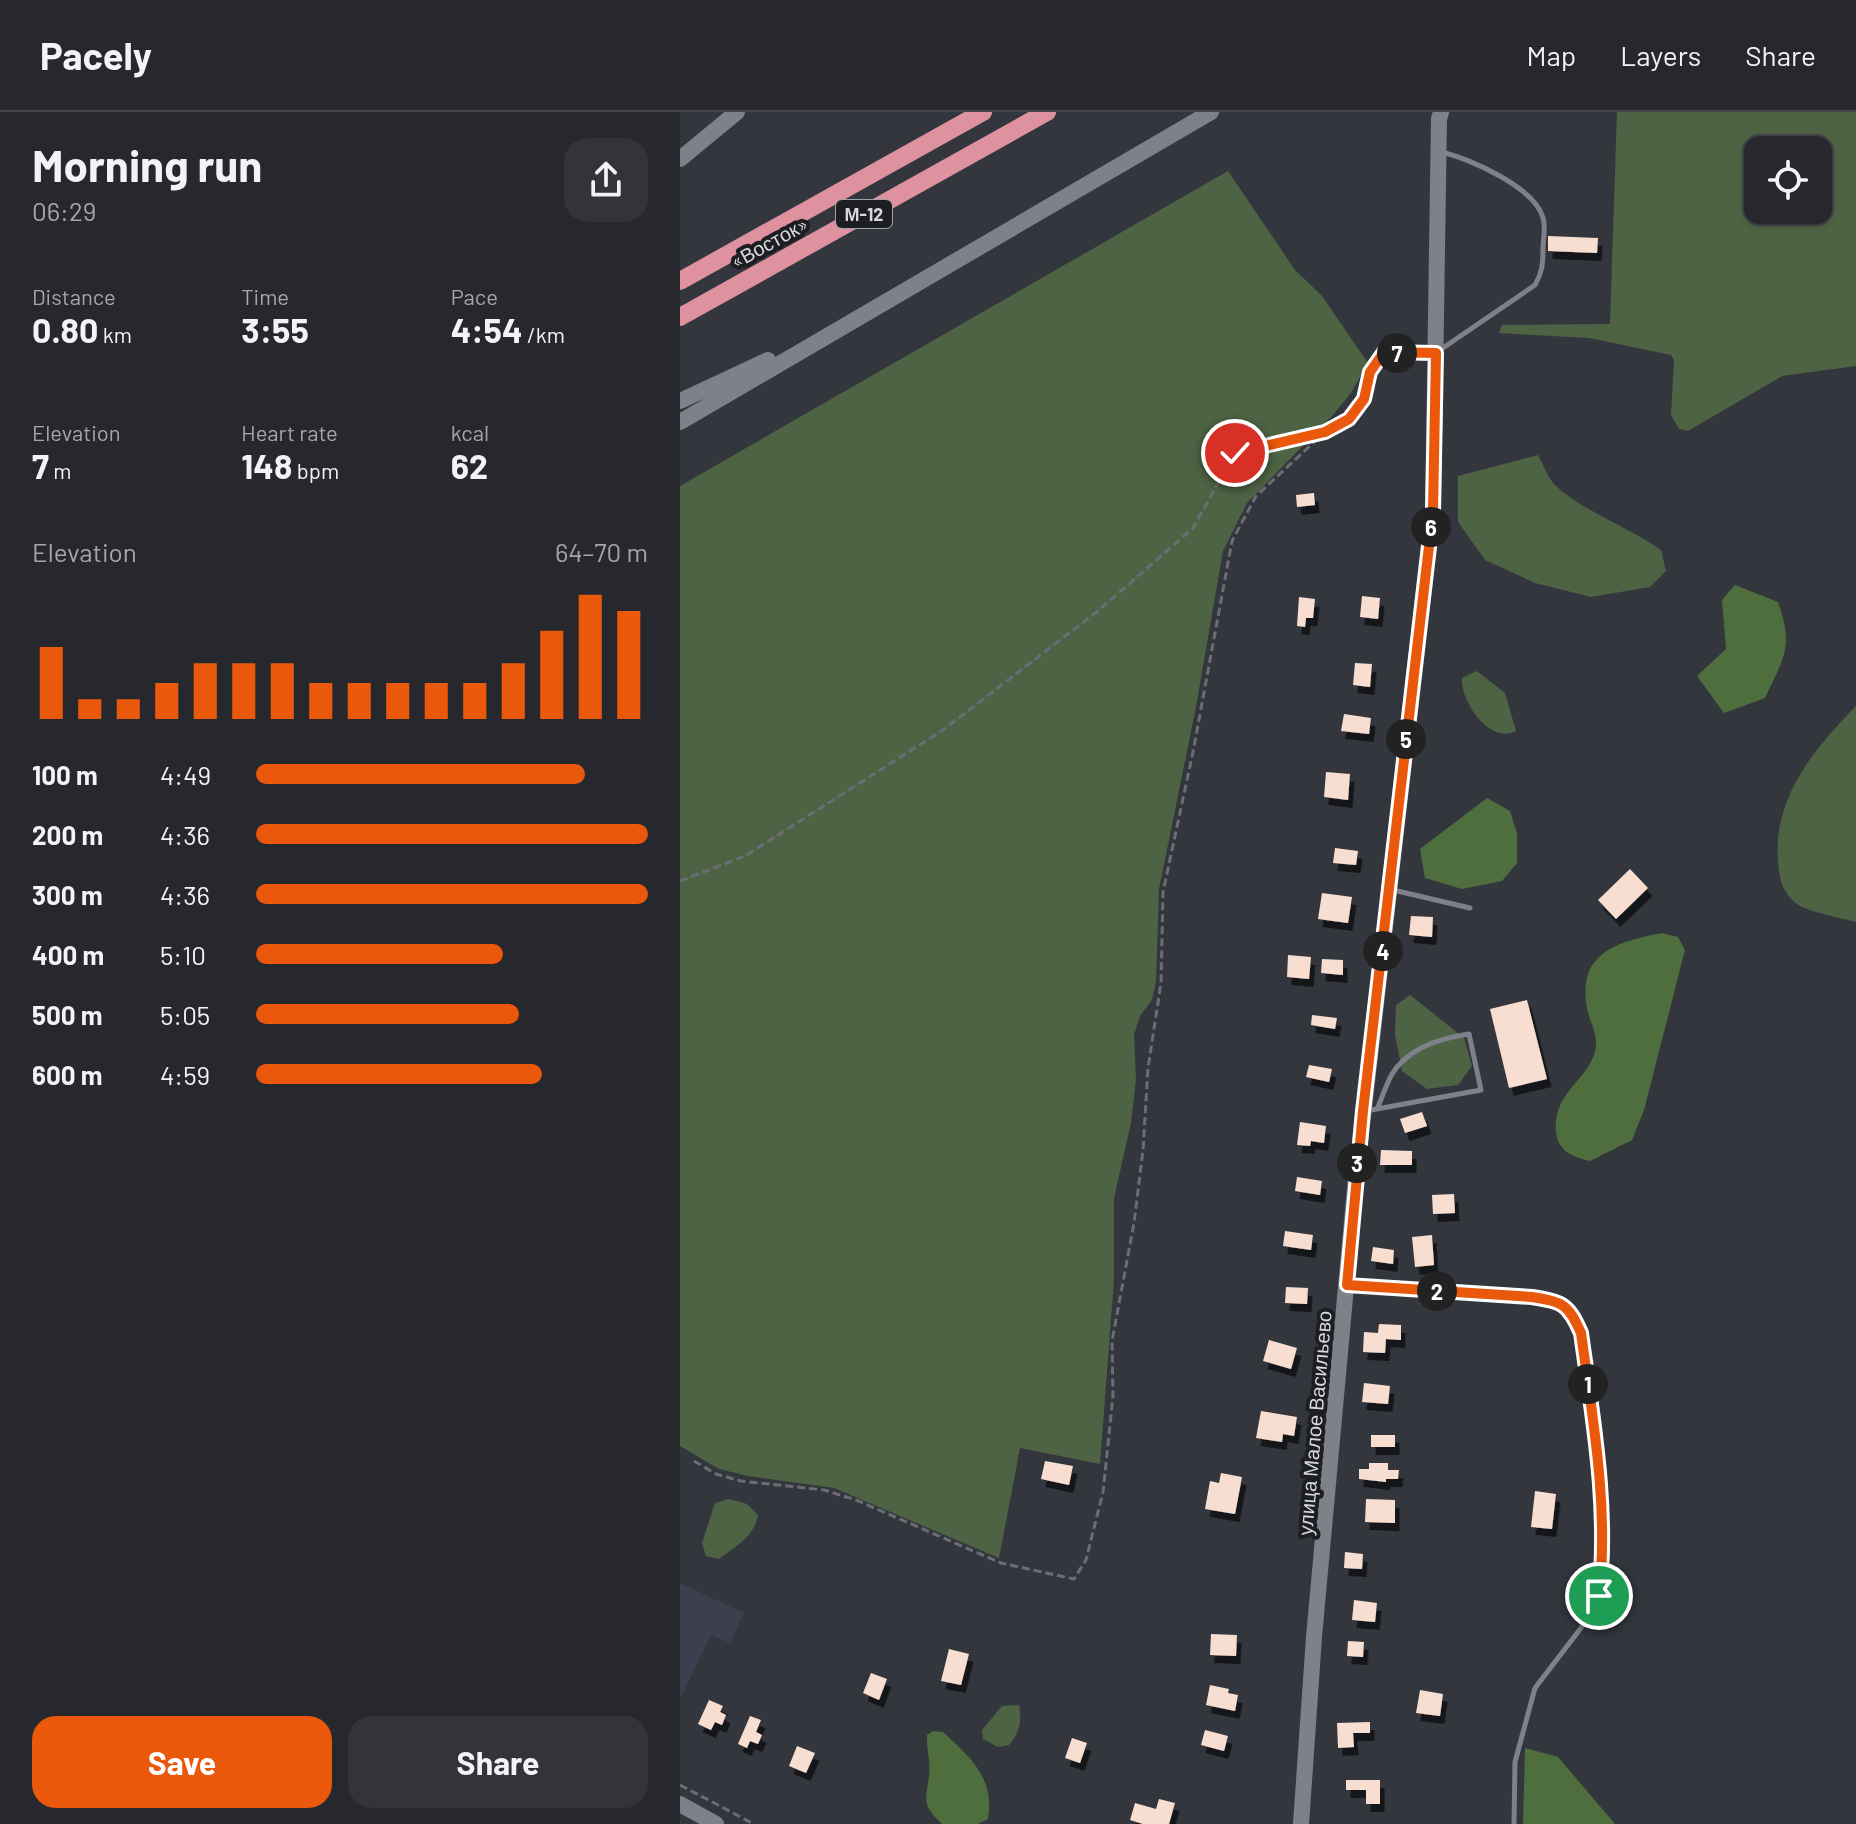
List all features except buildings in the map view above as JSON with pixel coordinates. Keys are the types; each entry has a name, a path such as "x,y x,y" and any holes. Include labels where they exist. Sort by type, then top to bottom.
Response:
{"highway":[{"name":"«Восток»","path":"680,281 983,112"},
{"name":"«Восток»","path":"680,317 1047,112"}],"main road":[{"path":"680,145 736,112"},
{"path":"680,159 736,112"},
{"path":"680,422 1211,112"},
{"name":"улица Малое Васильево","path":"1301,1824 1314,1637 1347,1285 1370,1110 1390,889 1433,512 1441,112"},
{"path":"1439,152 1452,112"},
{"path":"680,401 860,317"},
{"path":"680,1804 716,1824"}],"lane":[{"path":"1436,353 1535,285 1542,272 1544,219 1536,202 1519,188 1464,157 1439,152"},
{"path":"1390,889 1470,908"},
{"path":"1469,1034 1481,1090 1370,1110 1393,1072 1412,1054 1439,1038 1469,1034"},
{"path":"1347,1285 1532,1297 1561,1302 1573,1314 1581,1333 1599,1461 1604,1557 1599,1596 1594,1611 1535,1688 1515,1762 1514,1824"}],"path":[{"path":"694,1461 716,1474 741,1481 835,1493 1001,1563 1074,1579 1086,1560 1103,1492 1113,1396 1112,1341 1134,1223 1148,1068 1161,983 1163,892 1193,752 1232,541 1256,496 1325,432 1349,419 1364,399 1370,372 1384,352 1436,353"},
{"path":"680,881 745,856 943,730 1086,620 1193,528 1235,453 1325,432"},
{"path":"680,1785 754,1824"}],"shaded area":[{"path":"680,1583 744,1613 730,1643 711,1635 680,1699"}],"green space":[{"path":"1617,112 1856,112 1856,366 1782,376 1688,431 1679,429 1671,415 1674,360 1671,355 1589,338 1499,333 1502,325 1610,324"},
{"path":"1228,171 1295,270 1322,296 1368,363 1351,393 1332,416 1247,503 1223,551 1196,707 1159,889 1156,981 1152,1000 1140,1016 1134,1035 1136,1079 1131,1123 1114,1198 1114,1280 1100,1464 1020,1448 999,1558 834,1488 719,1469 680,1446 680,486"},
{"path":"1538,455 1553,483 1564,492 1661,550 1666,571 1650,587 1591,597 1535,583 1485,560 1458,522 1458,476"},
{"path":"1735,585 1778,602 1786,641 1782,661 1765,698 1724,713 1697,676 1726,649 1722,600"},
{"path":"1477,671 1505,693 1516,731 1506,734 1496,732 1471,709 1462,678"},
{"path":"1856,706 1856,922 1802,907 1788,895 1779,873 1778,837 1782,815 1800,775 1826,739"},
{"path":"1487,798 1510,811 1517,833 1517,863 1502,881 1462,889 1425,878 1420,849"},
{"path":"1662,933 1678,937 1685,950 1644,1110 1632,1140 1590,1161 1577,1157 1567,1152 1557,1139 1556,1117 1566,1094 1594,1056 1596,1040 1587,1008 1588,974 1594,962 1616,946"},
{"path":"1410,995 1464,1038 1472,1066 1458,1085 1427,1089 1402,1071 1395,1035 1396,1005"},
{"path":"729,1499 747,1504 758,1515 756,1523 743,1540 719,1559 706,1556 702,1543 715,1503"},
{"path":"1019,1705 1019,1726 1009,1745 998,1747 983,1739 982,1730 1002,1706"},
{"path":"933,1731 943,1732 978,1770 988,1792 988,1819 978,1824 942,1824 931,1812 926,1797 929,1771 927,1735"},
{"path":"1525,1748 1558,1757 1615,1824 1523,1824"}],"route":[{"path":"1235,453 1325,432 1349,419 1364,399 1370,372 1384,352 1436,353 1433,512 1363,1111 1347,1285 1532,1297 1561,1302 1573,1314 1581,1333 1599,1461 1604,1557 1599,1596"}]}
